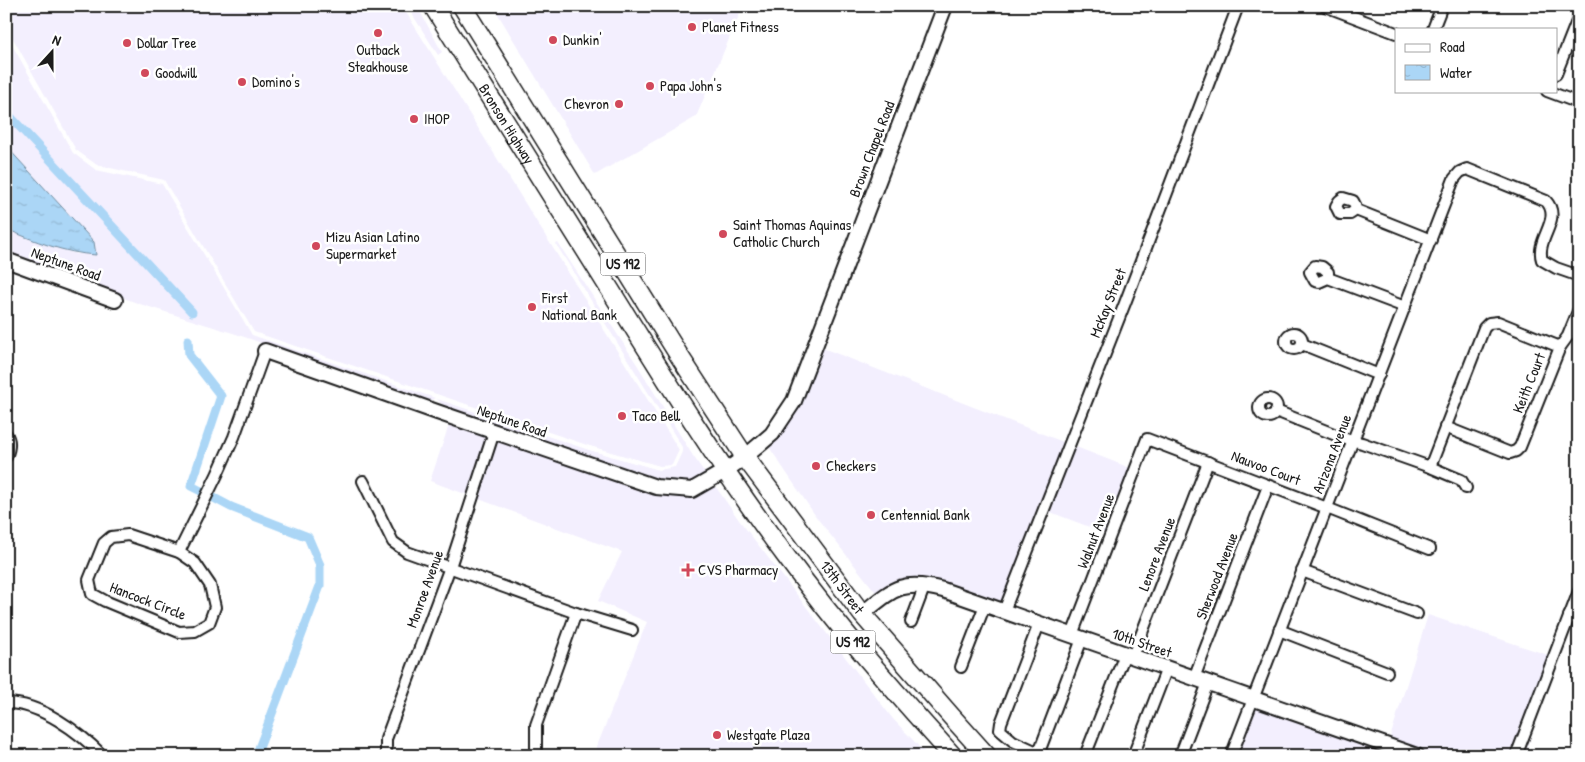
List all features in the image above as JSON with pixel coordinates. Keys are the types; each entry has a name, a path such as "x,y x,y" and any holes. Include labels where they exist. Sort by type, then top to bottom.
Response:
{"highway":[{"name":"Bronson Highway","path":"433,6 681,404 725,471"},
{"name":"Bronson Highway","path":"462,7 531,116"},
{"path":"485,89 510,111 531,116"},
{"name":"US 192","path":"531,116 744,457"},
{"path":"509,128 520,128 532,135 562,180 576,189"},
{"name":"13th Street","path":"744,457 862,614 987,756"},
{"name":"13th Street","path":"725,471 781,551 827,610 873,666 953,756"}],"street":[{"name":"Brown Chapel Road","path":"744,457 772,434 794,401 945,6"},
{"name":"McKay Street","path":"1004,611 1125,303 1238,6"},
{"path":"1325,6 1395,33"},
{"path":"1433,28 1442,6"},
{"path":"1558,69 1579,16"},
{"path":"1549,92 1579,104"},
{"name":"Arizona Avenue","path":"1231,756 1252,698 1380,375 1454,179 1460,172 1467,169 1546,201 1550,206 1553,216 1540,251 1542,260 1556,268 1579,276"},
{"path":"1356,210 1431,240"},
{"name":"Neptune Road","path":"6,260 115,300"},
{"path":"1328,278 1405,307"},
{"path":"1560,347 1568,336 1579,309"},
{"name":"Keith Court","path":"1498,322 1560,347 1520,447 1516,452 1510,452 1445,427 1484,328 1489,323 1498,322"},
{"path":"1302,344 1380,375"},
{"name":"Neptune Road","path":"265,351 656,487 692,490 725,471 744,457"},
{"path":"179,552 234,437 265,351"},
{"path":"1276,412 1430,467 1461,480 1466,488"},
{"path":"1430,467 1445,427"},
{"name":"Monroe Avenue","path":"388,756 386,753 386,740 450,566 494,432"},
{"path":"6,434 8,436 9,449 6,457"},
{"name":"Nauvoo Court","path":"1147,438 1430,549"},
{"name":"Walnut Avenue","path":"1043,754 1077,637 1147,438"},
{"name":"Lenore Avenue","path":"1085,756 1129,655 1208,462"},
{"path":"363,481 394,542 407,552 576,613 632,630"},
{"name":"Sherwood Avenue","path":"1194,678 1268,486"},
{"name":"Hancock Circle","path":"128,535 179,552 196,563 210,585 216,607 209,623 195,632 179,632 105,602 92,594 89,580 104,543 111,536 128,535"},
{"path":"1302,572 1417,614"},
{"name":"10th Street","path":"862,614 892,590 909,585 925,585 1417,756"},
{"path":"911,622 925,585"},
{"path":"1516,756 1574,618 1579,591"},
{"path":"961,667 985,605"},
{"path":"536,756 536,725 576,613"},
{"path":"1040,624 1001,723 1000,730 1012,741 1043,754"},
{"path":"1279,630 1387,672"},
{"path":"1133,756 1167,668"},
{"path":"1180,756 1208,683"},
{"path":"6,703 17,703 38,709 66,725 91,743 103,756"}],"shaded area":[{"path":"6,6 402,6 679,450 672,465 660,466 590,446 254,332 164,180 97,165 76,150 6,26"},
{"path":"407,6 417,6 442,52 438,55"},
{"path":"493,6 743,6 696,117 595,175"},
{"path":"6,34 73,153 96,170 162,184 252,335 435,398 426,402 236,334 140,304 6,255 6,229 77,254 96,254 94,242 6,146"},
{"path":"558,243 707,476 692,485 657,482 447,410 437,399 589,450 659,470 675,467 682,452 682,447 556,244"},
{"path":"820,347 1130,468 1105,533 1045,510 1009,607 948,586 878,595 817,518 767,444"},
{"path":"450,422 651,491 713,483 739,520 893,719 928,756 593,756 647,622 598,601 622,552 430,481"},
{"path":"1428,615 1554,657 1525,756 1432,756 1389,741"},
{"path":"1254,704 1401,756 1233,756"}],"water":[{"path":"6,146 94,242 96,255 61,249 6,229"}],"waterway":[{"path":"6,112 192,312"},
{"path":"188,340 189,355 221,396 191,486 201,491"},
{"path":"214,498 231,507 308,537 320,565 320,586 256,756"}],"place":[{"name":"Planet Fitness","path":"692,27"},
{"name":"Outback Steakhouse","path":"378,33"},
{"name":"Dunkin'","path":"553,40"},
{"name":"Dollar Tree","path":"127,43"},
{"name":"Goodwill","path":"145,73"},
{"name":"Domino's","path":"242,82"},
{"name":"Papa John's","path":"650,86"},
{"name":"Chevron","path":"619,104"},
{"name":"IHOP","path":"414,119"},
{"name":"Saint Thomas Aquinas Catholic Church","path":"723,234"},
{"name":"Mizu Asian Latino Supermarket","path":"316,246"},
{"name":"First National Bank","path":"532,307"},
{"name":"Taco Bell","path":"622,416"},
{"name":"Checkers","path":"816,466"},
{"name":"Centennial Bank","path":"871,515"},
{"name":"CVS Pharmacy","path":"688,570"},
{"name":"Westgate Plaza","path":"717,735"}]}
